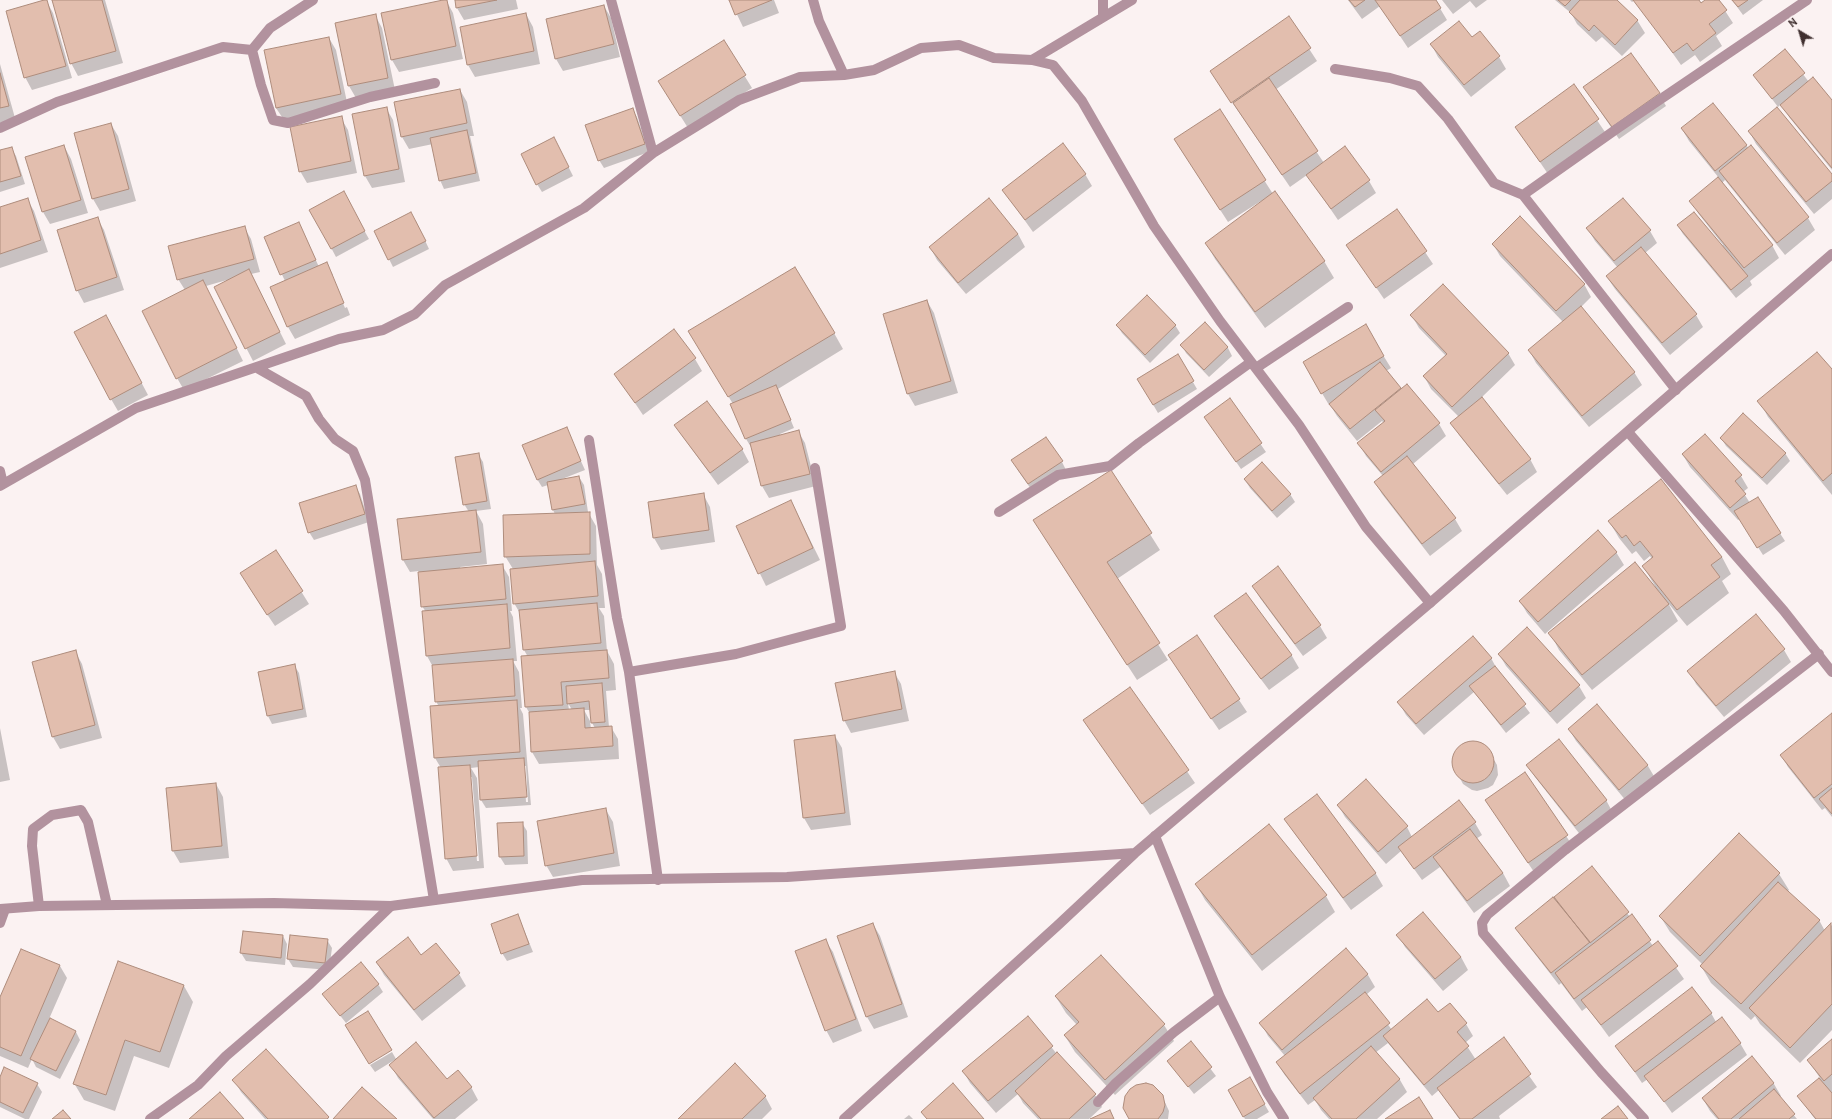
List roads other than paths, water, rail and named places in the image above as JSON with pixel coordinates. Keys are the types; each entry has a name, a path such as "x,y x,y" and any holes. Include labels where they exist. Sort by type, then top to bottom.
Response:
{"street":[{"path":"252,50 270,28 313,0"},
{"path":"611,0 653,153"},
{"path":"813,0 819,21 844,75"},
{"path":"1103,0 1103,17"},
{"path":"1032,60 1132,0"},
{"path":"1523,195 1618,128 1807,0"},
{"path":"0,128 56,102 222,46 252,50"},
{"path":"0,471 2,485 136,408 340,339 383,330 415,314 446,285 584,208 653,153 739,100 800,76 844,75 874,70 921,48 959,46 994,58 1032,60 1053,65 1082,101 1154,226 1220,321 1299,425 1366,527 1430,603"},
{"path":"252,50 261,85 273,120 288,123 370,97 435,83"},
{"path":"1335,69 1390,78 1418,86 1448,119 1494,183 1523,195 1676,390"},
{"path":"848,1118 1135,853 1430,603 1832,254"},
{"path":"999,512 1058,475 1110,466 1139,443 1253,365 1348,307"},
{"path":"256,368 306,396 319,419 334,439 353,451 365,480 434,900"},
{"path":"1628,432 1784,611 1832,672"},
{"path":"589,440 617,618 629,672 658,880"},
{"path":"629,672 736,654 841,626 815,468"},
{"path":"1644,1119 1601,1072 1483,933 1482,923 1487,915 1565,850 1819,654"},
{"path":"39,906 32,846 33,829 52,815 81,810 88,822 108,906"},
{"path":"1155,836 1220,997 1267,1092 1284,1119"},
{"path":"0,923 2,909 39,906 274,903 391,906 582,880 787,877 1135,853"},
{"path":"150,1119 198,1085 226,1056 310,984 391,906"},
{"path":"1098,1102 1116,1083 1174,1032 1220,997"}]}
